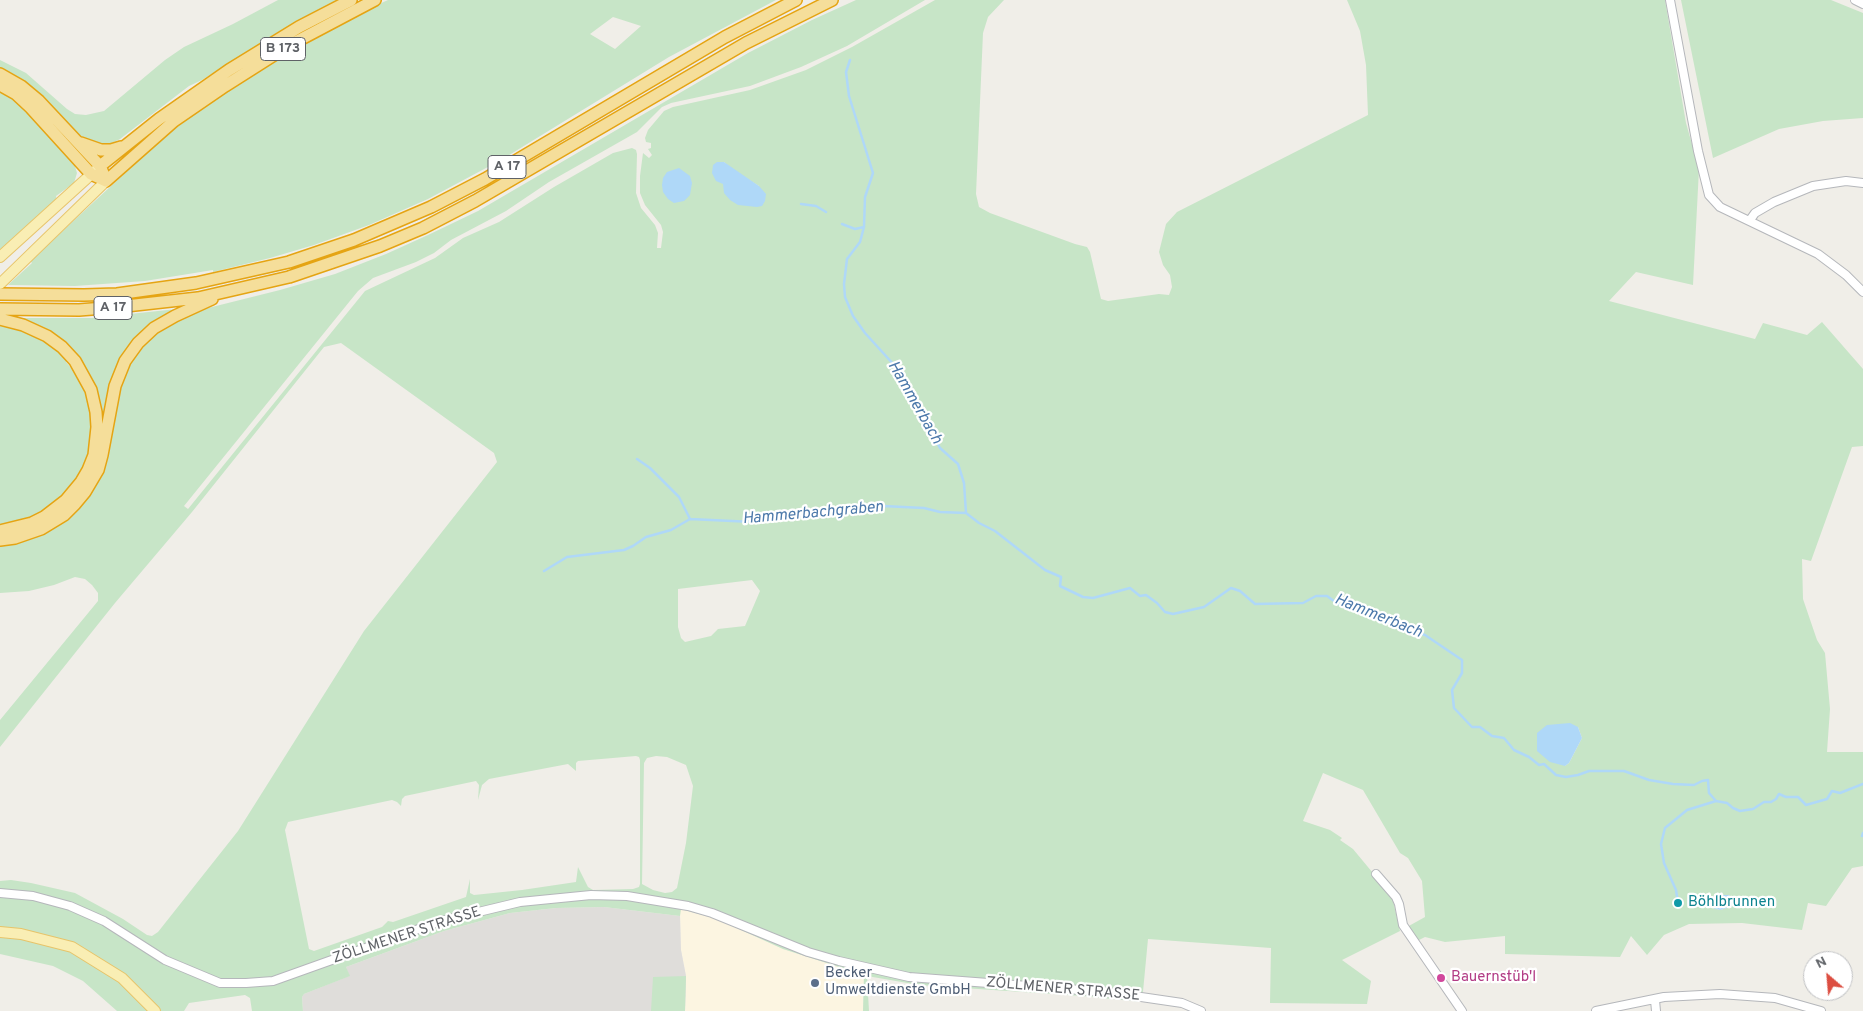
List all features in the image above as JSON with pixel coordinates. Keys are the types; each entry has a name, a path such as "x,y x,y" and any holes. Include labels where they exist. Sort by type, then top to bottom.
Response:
{"highway":[{"name":"B 173","path":"100,166 194,93 236,65 299,27 351,0"},
{"name":"B 173","path":"106,181 174,121 225,86 288,46 375,0"},
{"name":"A 17","path":"0,294 84,296 179,286 273,266 354,240 431,207 485,179 700,51 796,0"},
{"name":"A 17","path":"0,309 70,310 117,307 225,293 289,277 380,246 422,228 499,188 746,44 832,0"},
{"path":"0,74 21,86 39,101 100,166 106,181"},
{"path":"0,84 16,94 31,108 91,174 106,181"},
{"path":"79,143 101,150 110,150 126,144"},
{"path":"0,540 15,538 40,529 64,514 75,504 85,492 98,470 115,386 125,361 132,351 146,335 165,321 225,293"},
{"path":"0,319 22,325 47,336 62,347 75,362 91,390 97,427 94,455 88,470 66,500 44,517 32,523 0,531"}],"main road":[{"name":"B 173","path":"0,257 100,166"},
{"name":"B 173","path":"0,284 106,181"},
{"path":"0,932 21,934 72,947 122,978 155,1011"}],"street":[{"path":"1670,0 1698,151 1709,196 1720,206 1818,254 1846,275 1863,292"},
{"path":"1855,0 1863,4"},
{"path":"1750,220 1755,213 1774,202 1813,186 1846,181 1863,182"},
{"path":"1376,874 1396,897 1403,925 1462,1011"},
{"name":"ZÖLLMENER STRASSE","path":"0,893 33,896 70,906 104,921 164,960 220,983 273,981 441,921 482,910 520,902 560,897 627,896 688,906 712,913 825,958 909,977 1107,992 1182,1003 1201,1011"},
{"path":"1596,1011 1629,1003 1683,995 1739,994 1786,1000 1821,1011"},
{"path":"1655,1000 1656,1011"}],"shaded area":[{"path":"604,907 680,916 681,950 686,976 685,1011 303,1011 302,997 304,994 349,976 346,967 444,931 510,913 556,908"},
{"path":"680,909 717,919 783,949 864,975 863,1011 685,1011 686,976 681,950"}],"green space":[{"path":"278,0 340,0 189,86 120,139 106,146 81,139 0,69 0,60 26,73 75,114 86,115 104,111 165,60 184,47"},
{"path":"388,0 776,0 669,57 501,160 428,199 369,225 314,245 213,272 213,270 145,281 75,286 8,285 32,263 30,261 163,138 222,92 274,59 344,20","holes":["613,17 641,26 615,49 590,34"]},
{"path":"856,0 925,0 847,46 801,67 750,86 671,103 662,107 637,132 549,182 506,211 451,240 434,253 416,262 373,278 358,291 184,506 188,509 365,291 435,258 463,238 499,222 613,153 632,148 636,150 637,154 636,193 641,208 655,225 658,233 657,248 661,248 663,232 661,225 645,205 640,193 640,176 643,153 649,158 652,155 648,149 651,148 651,143 646,142 645,138 648,130 664,111 673,107 750,90 806,70 852,47 935,0 1004,0 988,17 983,33 976,194 979,207 990,213 1087,247 1090,252 1101,299 1108,301 1159,294 1169,295 1172,287 1170,275 1163,265 1159,252 1166,224 1177,212 1368,115 1366,65 1360,31 1347,0 1665,0 1686,123 1699,169 1693,285 1636,272 1609,301 1755,339 1763,323 1807,335 1822,322 1863,369 1863,446 1852,447 1811,561 1802,559 1803,599 1817,640 1825,653 1830,709 1827,752 1863,752 1863,866 1852,868 1826,906 1808,903 1802,930 1742,923 1689,924 1664,935 1647,955 1631,936 1620,957 1505,954 1505,936 1445,942 1425,937 1417,941 1407,927 1425,917 1422,881 1408,858 1400,853 1363,790 1323,773 1303,821 1330,830 1353,849 1392,896 1400,931 1342,960 1371,981 1367,1004 1270,1003 1271,948 1148,939 1142,1002 919,985 867,976 869,1011 863,1011 864,975 783,949 717,919 681,909 680,916 604,907 556,908 510,913 444,931 346,967 350,976 304,994 302,997 303,1011 252,1011 250,998 245,995 189,1003 184,1011 117,1011 83,981 53,966 0,954 0,881 11,880 31,883 75,893 123,919 147,935 152,936 158,932 238,831 364,631 497,462 494,453 341,343 324,347 0,747 0,720 98,601 98,593 85,579 75,577 54,585 29,591 0,593 0,543 67,516 119,385 135,354 157,331 196,311 335,274 386,254 478,211 748,53","holes":["724,162 734,171 759,186 725,193","752,580 760,591 745,626 718,629 711,636 685,642 681,638 678,627 678,589","1578,727 1582,738 1569,763 1565,766","656,756 667,757 686,765 693,786 686,843 677,888 672,892 665,893 653,890 642,884 644,763 647,758","639,757 639,887 633,889 593,890 588,887 578,867 576,882 522,890 474,895 470,893 470,879 466,897 393,922 388,921 382,927 314,951 309,949 285,830 288,822 392,800 401,806 402,799 405,796 476,781 479,785 478,800 482,785 489,779 568,764 576,771 576,763 578,761","1721,895 1730,907 1720,910 1713,908 1713,900"]},
{"path":"1681,0 1831,0 1863,13 1863,118 1823,121 1779,129 1713,158"},
{"path":"0,90 24,109 51,137 74,163 77,173 74,183 56,196 57,201 0,250"},
{"path":"177,309 142,333 102,433 82,364 18,319 92,318"},
{"path":"0,322 15,325 51,342 69,359 66,362 80,378 85,389 91,411 91,425 88,453 82,468 60,499 38,516 0,526"},
{"path":"686,976 685,1011 651,1011 653,977"}],"water":[{"path":"717,162 724,162 759,186 766,194 762,206 738,205 730,200 724,193 723,184 716,181 712,173 713,165"},
{"path":"679,168 690,176 692,183 690,195 684,201 674,203 663,192 663,178 667,172"},
{"path":"1570,723 1578,727 1582,738 1569,763 1565,766 1550,762 1537,751 1537,733 1547,725"},
{"path":"1721,895 1729,895 1733,902 1730,907 1720,910 1713,908 1713,900"}],"waterway":[{"name":"Hammerbach","path":"850,60 846,72 849,96 873,173 865,197 864,227 860,242 847,259 844,284 845,297 853,316 865,333 895,366 896,378 922,416 940,448 958,464 964,483 966,513 979,523 995,531 1045,570 1061,577 1060,586 1083,597 1093,598 1130,588 1140,596 1146,595 1165,612 1173,614 1204,607 1231,588 1240,591 1255,604 1303,603 1316,596 1327,596 1338,604 1365,609 1379,619 1425,635 1462,660 1462,673 1452,690 1454,708 1472,727 1480,727 1492,736 1504,738 1514,750 1529,757 1539,765 1544,764 1556,775 1566,777 1589,771 1624,771 1649,780 1673,784 1694,785 1708,780 1709,793 1716,801 1727,803 1740,811 1753,809 1764,802 1771,802 1779,794 1786,797 1798,797 1806,805 1827,799 1832,791 1840,793 1863,784"},
{"path":"801,204 816,206 826,212"},
{"path":"842,224 855,229 864,227"},
{"name":"Hammerbachgraben","path":"637,459 650,468 679,497 690,519"},
{"name":"Hammerbachgraben","path":"544,571 567,557 624,550 646,537 671,530 690,519 753,522 818,512 883,506 966,513"},
{"path":"1678,903 1676,890 1664,863 1661,844 1665,828 1687,810 1716,801"}],"place":[{"name":"Böhlbrunnen","path":"1678,903"},
{"name":"Bauernstüb'l","path":"1441,978"},
{"name":"Becker Umweltdienste GmbH","path":"815,983"}]}
